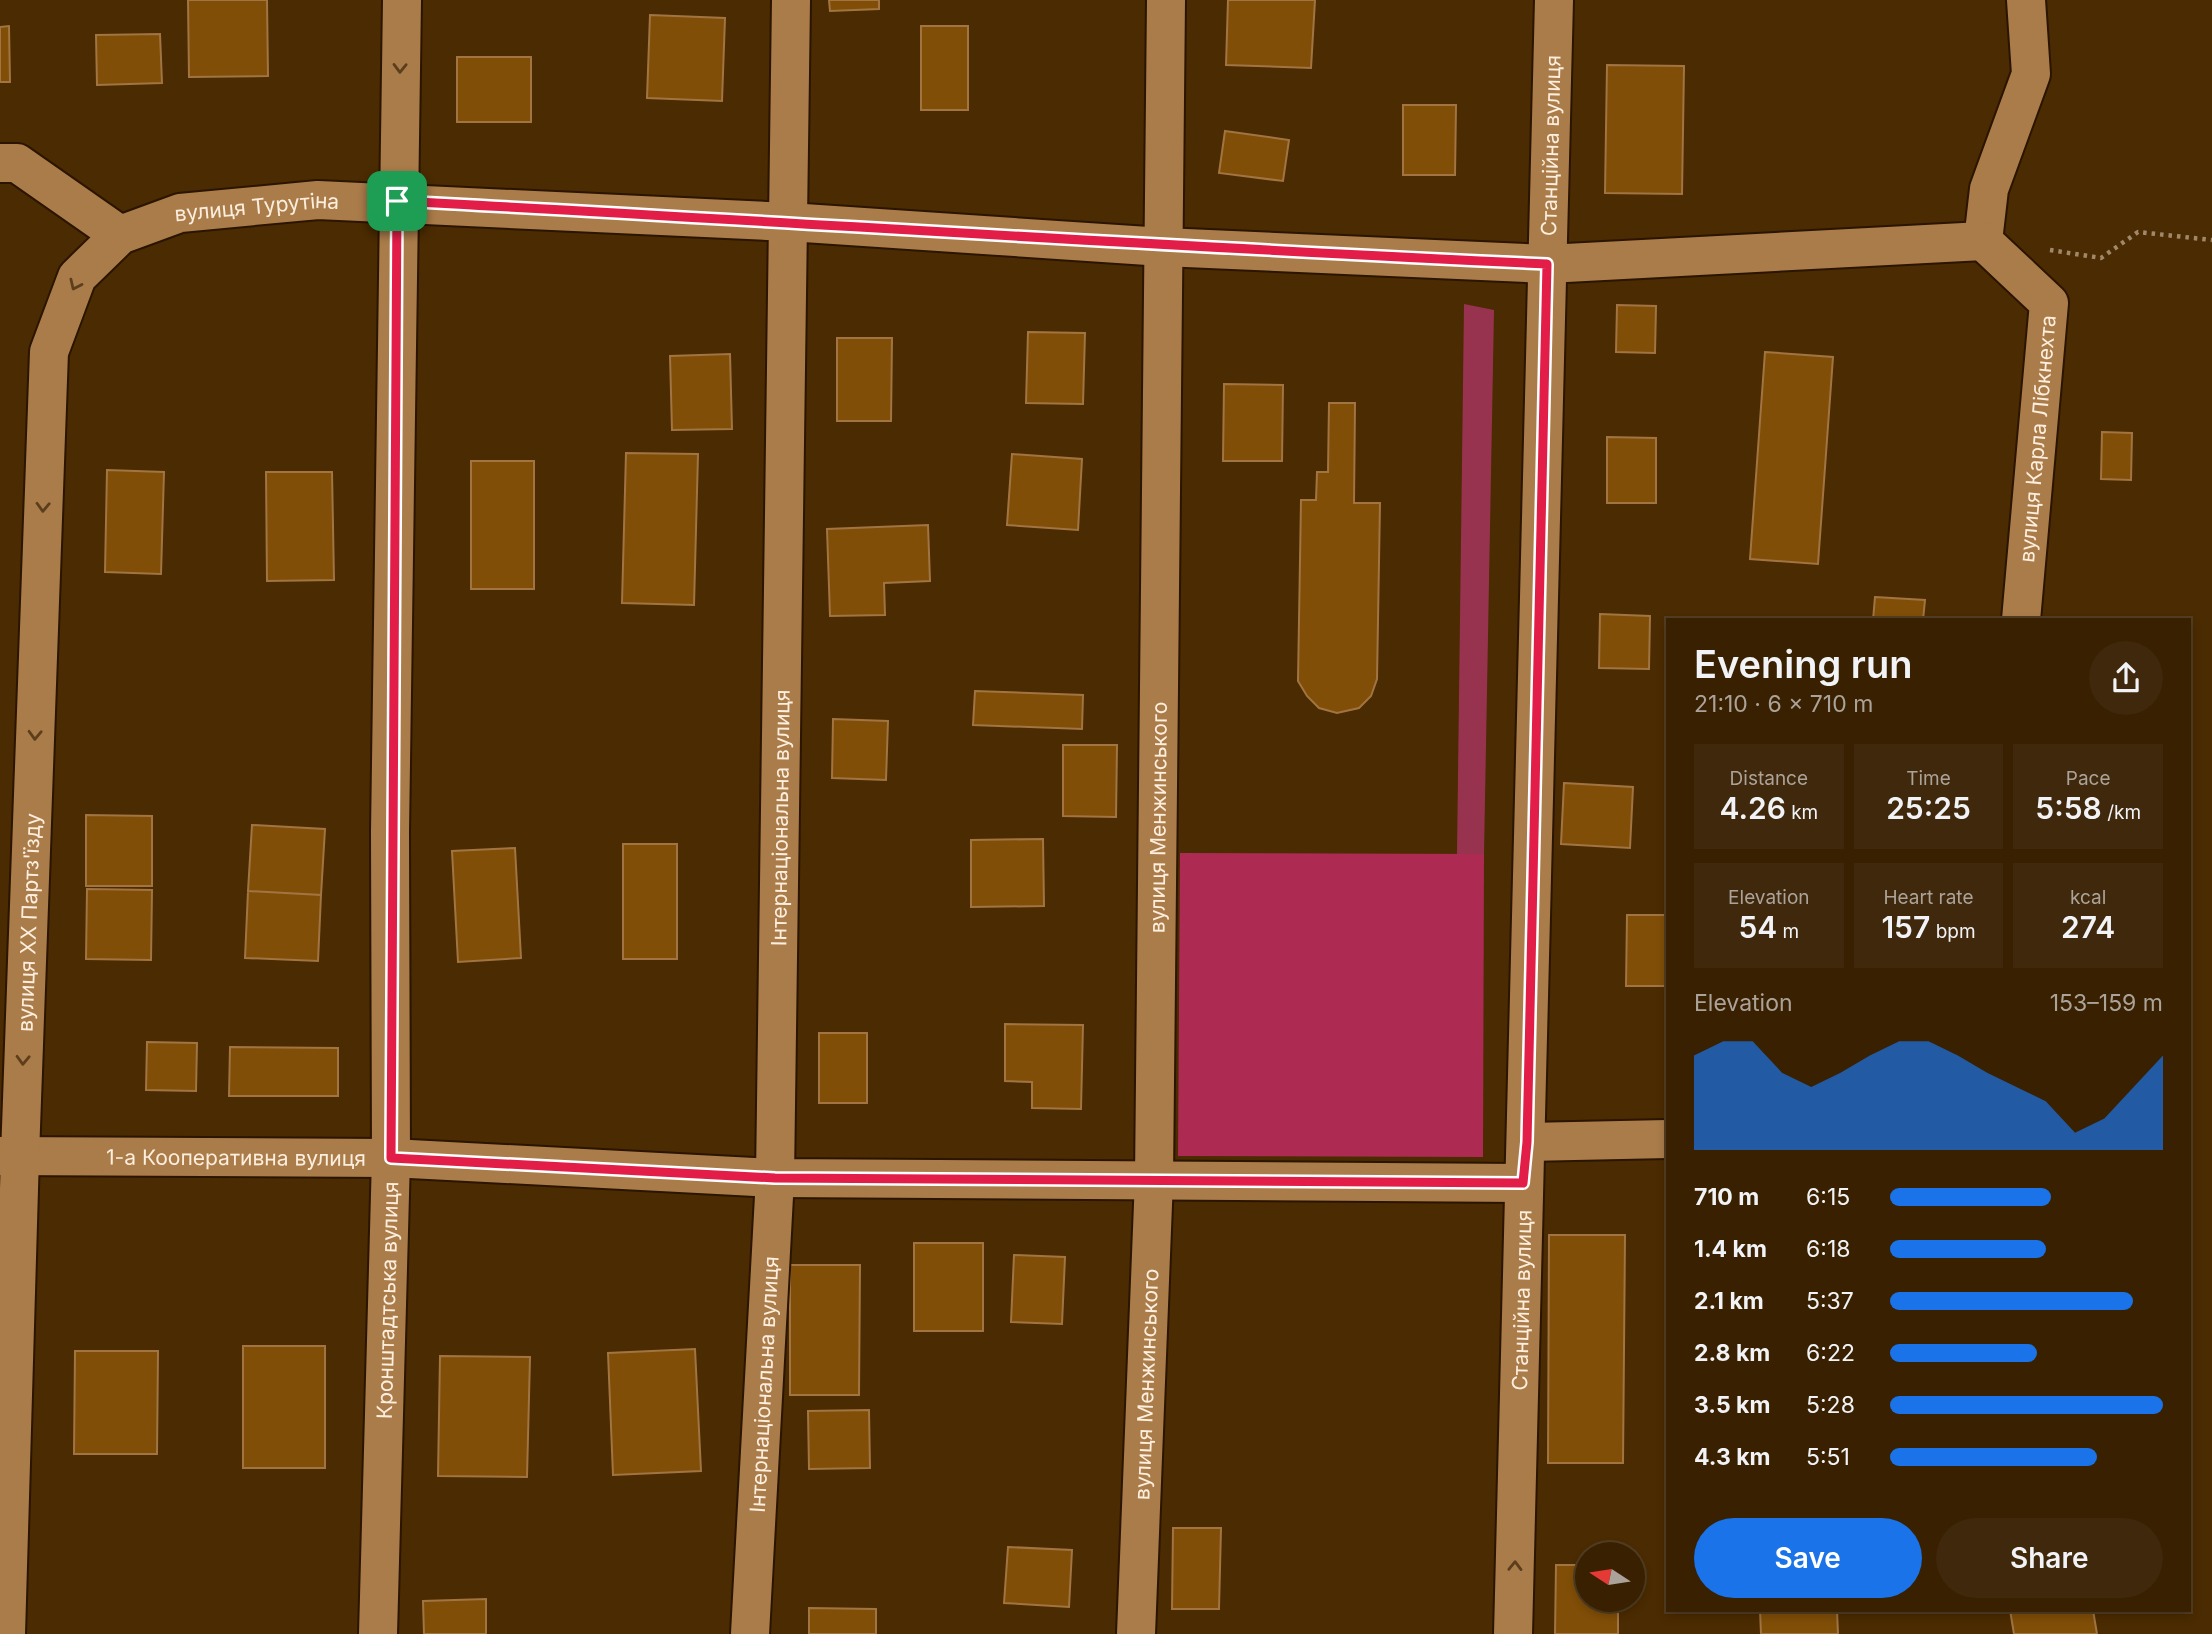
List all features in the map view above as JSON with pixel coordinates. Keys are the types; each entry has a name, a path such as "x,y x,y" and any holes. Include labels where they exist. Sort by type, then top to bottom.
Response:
{"street":[{"name":"Кронштадтська вулиця","path":"378,1634 391,1158 397,201 402,0"},
{"name":"Інтернаціональна вулиця","path":"750,1634 775,1178 791,0"},
{"name":"вулиця Менжинського","path":"1136,1634 1154,1179 1166,0"},
{"name":"Станційна вулиця","path":"1513,1634 1554,0"},
{"path":"1983,241 1989,189 2031,74 2026,0"},
{"path":"0,163 17,163 120,235"},
{"name":"вулиця Турутіна","path":"120,235 180,213 318,200 397,201 789,222 1163,247 1547,264 1983,241"},
{"name":"вулиця XX Партз'їзду","path":"6,1634 10,1155 49,352 77,277 120,235"},
{"name":"вулиця Карла Лібкнехта","path":"1983,241 2049,303 2021,618"},
{"path":"1527,1142 1666,1139"},
{"name":"1-а Кооперативна вулиця","path":"10,1155 391,1158 775,1178 1523,1183"}],"path":[{"path":"2049,250 2101,258 2138,232 2212,240"}],"shaded area":[{"path":"1464,304 1494,310 1484,854 1457,854"},
{"path":"1180,853 1484,854 1483,1157 1178,1156"}],"building":[{"path":"188,0 267,0 268,76 189,77"},
{"path":"829,0 879,0 879,9 830,11"},
{"path":"1228,0 1315,0 1311,68 1226,65"},
{"path":"650,15 725,18 722,101 647,98"},
{"path":"9,26 10,82 0,82 0,27"},
{"path":"921,26 968,26 968,110 921,110"},
{"path":"160,34 162,83 97,85 96,35"},
{"path":"457,57 531,57 531,122 457,122"},
{"path":"1607,65 1684,66 1682,194 1605,193"},
{"path":"1403,105 1456,105 1455,175 1403,175"},
{"path":"1225,131 1289,140 1283,181 1219,173"},
{"path":"1617,305 1656,306 1655,353 1616,352"},
{"path":"1028,332 1085,333 1083,404 1026,403"},
{"path":"837,338 892,338 891,421 837,421"},
{"path":"1765,352 1833,357 1818,564 1750,559"},
{"path":"730,354 732,429 672,430 670,356"},
{"path":"1224,384 1283,385 1282,461 1223,461"},
{"path":"1329,403 1355,403 1354,503 1380,503 1377,679 1371,696 1359,708 1337,713 1319,708 1307,696 1298,681 1301,500 1316,500 1317,472 1328,472"},
{"path":"2102,432 2132,433 2131,480 2101,479"},
{"path":"1607,437 1656,438 1656,503 1607,503"},
{"path":"626,453 698,454 694,605 622,603"},
{"path":"1012,454 1082,459 1078,530 1007,525"},
{"path":"471,461 534,461 534,589 471,589"},
{"path":"107,470 164,472 161,574 105,572"},
{"path":"266,472 332,472 334,580 267,581"},
{"path":"928,525 930,581 884,583 885,615 830,616 827,529"},
{"path":"1875,597 1925,600 1923,618 1873,618"},
{"path":"1600,614 1650,616 1649,669 1599,668"},
{"path":"975,691 1083,695 1082,729 973,725"},
{"path":"833,719 888,721 886,780 832,778"},
{"path":"1063,745 1117,745 1116,817 1063,816"},
{"path":"1564,783 1633,787 1630,848 1561,844"},
{"path":"86,815 152,816 152,886 86,886"},
{"path":"252,825 325,829 321,895 248,891"},
{"path":"1043,839 1044,906 971,907 971,840"},
{"path":"623,844 677,844 677,959 623,959"},
{"path":"515,848 521,958 458,962 452,851"},
{"path":"87,889 152,890 151,960 86,959"},
{"path":"248,891 321,895 318,961 245,958"},
{"path":"1627,915 1666,915 1666,986 1626,986"},
{"path":"1005,1024 1083,1025 1081,1109 1032,1108 1032,1082 1005,1081"},
{"path":"819,1033 867,1033 867,1103 819,1103"},
{"path":"147,1042 197,1043 196,1091 146,1090"},
{"path":"230,1047 338,1048 338,1096 229,1096"},
{"path":"1549,1235 1625,1235 1623,1463 1548,1463"},
{"path":"914,1243 983,1243 983,1331 914,1331"},
{"path":"1014,1255 1065,1257 1062,1324 1011,1322"},
{"path":"790,1265 860,1265 859,1395 790,1395"},
{"path":"243,1346 325,1346 325,1468 243,1468"},
{"path":"695,1349 701,1471 613,1475 608,1353"},
{"path":"75,1351 158,1351 157,1454 74,1454"},
{"path":"440,1356 530,1357 527,1477 438,1476"},
{"path":"869,1410 870,1468 809,1469 808,1411"},
{"path":"1173,1528 1221,1528 1219,1609 1172,1609"},
{"path":"1008,1547 1072,1550 1069,1607 1004,1603"},
{"path":"1556,1565 1575,1565 1575,1612 1618,1612 1618,1634 1555,1634"},
{"path":"486,1599 486,1634 424,1634 423,1601"},
{"path":"809,1608 876,1609 876,1634 809,1634"},
{"path":"1760,1612 1837,1612 1838,1634 1761,1634"},
{"path":"2010,1612 2093,1612 2097,1634 2014,1634"}],"route":[{"path":"397,201 789,222 1163,247 1547,264 1527,1142 1523,1183 775,1178 391,1158 390,832 397,201"}]}
